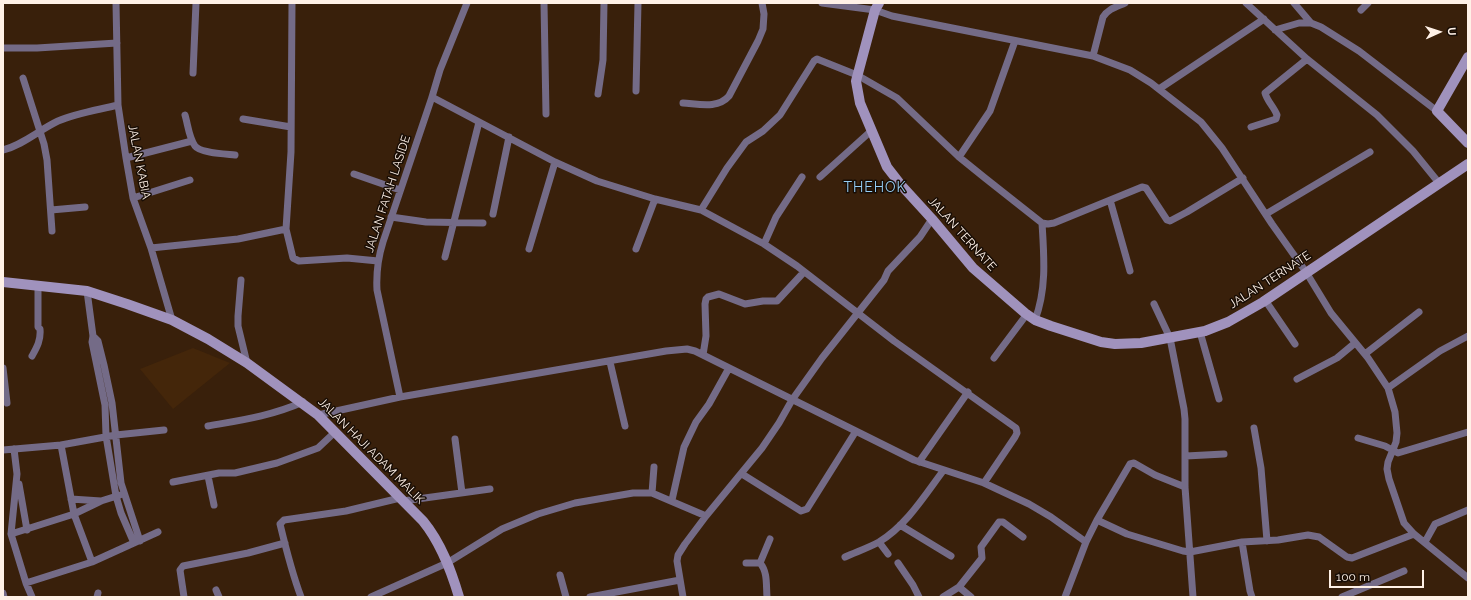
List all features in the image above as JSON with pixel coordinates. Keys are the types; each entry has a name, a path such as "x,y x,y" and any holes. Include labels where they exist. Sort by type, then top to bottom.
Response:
{"street":[{"name":"JALAN KABIA","path":"116,3 118,105 133,198 151,248 172,320"},
{"path":"193,73 196,3"},
{"path":"292,3 290,171 286,229 290,251 295,260 305,261 347,258 378,261"},
{"name":"JALAN FATAH LASIDE","path":"400,397 377,290 376,276 378,261 391,217 440,70 467,3"},
{"path":"544,3 546,114"},
{"path":"598,94 604,60 604,3"},
{"path":"636,91 638,3"},
{"path":"683,103 718,104 725,101 729,96 763,28 764,14 762,3"},
{"path":"822,3 877,6 892,16 1093,56 1130,70 1159,89 1201,122 1243,178 1306,272 1331,313 1365,354 1388,388 1395,412 1397,434 1396,442 1388,462 1387,469 1404,523 1414,534 1468,578"},
{"path":"1093,56 1103,17 1106,12 1125,3"},
{"path":"1246,3 1307,59 1346,92 1377,114 1413,151 1439,183"},
{"path":"1294,3 1311,23"},
{"path":"1361,10 1368,3"},
{"name":"JALAN TERNATE","path":"877,6 857,76 857,90 860,103 887,167 973,268 1031,317 1101,342 1115,344 1141,343 1200,332 1228,322 1265,300 1468,164"},
{"path":"1159,89 1264,19"},
{"path":"1275,30 1299,24 1311,23 1321,27 1359,52 1437,111 1468,143"},
{"path":"959,157 990,111 1015,41"},
{"path":"3,48 37,48 117,43"},
{"path":"1437,111 1468,57"},
{"path":"701,210 727,168 746,142 762,131 780,114 814,61 820,59 857,76 897,98 959,157 1042,223 1054,223 1144,188 1167,220 1170,221 1243,178"},
{"path":"1251,127 1276,118 1277,115 1265,93 1307,59"},
{"path":"22,78 44,144 47,160 52,231"},
{"path":"432,97 555,162 597,181 656,200 701,210 764,244 804,272 894,341 968,392 1016,428 1017,431 1015,437 984,484"},
{"path":"3,150 12,147 58,121 118,105"},
{"path":"185,115 195,147 201,150 235,155"},
{"path":"243,119 291,127"},
{"path":"445,257 480,122"},
{"path":"820,177 871,131"},
{"path":"493,214 508,138"},
{"path":"126,158 192,141"},
{"path":"1266,214 1370,152"},
{"path":"530,249 555,162"},
{"path":"354,174 400,190"},
{"path":"764,244 776,217 802,177"},
{"path":"133,198 190,180"},
{"path":"636,249 656,200"},
{"path":"1110,200 1130,271"},
{"path":"51,210 85,206"},
{"path":"391,217 453,224 483,223"},
{"path":"683,597 677,561 678,555 706,516 742,474 775,429 792,400 822,358 884,280 888,272 920,238 932,219"},
{"path":"994,358 1031,317 1041,303 1043,292 1044,256 1042,223"},
{"path":"151,248 238,239 286,229"},
{"path":"703,355 706,336 705,304 708,296 719,294 742,304 777,301 804,272"},
{"path":"241,280 238,326 247,363"},
{"name":"JALAN HAJI ADAM MALIK","path":"3,282 87,291 127,304 172,320 247,363 303,402 318,415 432,532 447,563 459,597"},
{"path":"32,356 40,338 40,329 38,328 38,285"},
{"path":"87,291 93,336 98,341 104,365 108,404 116,435 121,483 121,513 137,542"},
{"path":"1265,300 1295,344"},
{"path":"1154,304 1170,338 1184,409 1186,456 1185,487 1193,597"},
{"path":"1365,354 1419,312"},
{"path":"1200,332 1219,399"},
{"path":"1388,388 1440,351 1468,336"},
{"path":"1297,379 1337,358 1354,342"},
{"path":"318,415 400,397 610,362 666,351 686,349 703,355 919,462 984,484 1029,504 1051,517 1086,542"},
{"path":"610,362 625,426"},
{"path":"3,368 7,404"},
{"path":"672,500 686,442 696,422 709,404 729,368"},
{"path":"919,462 968,392"},
{"path":"208,426 258,418 285,410 303,402"},
{"path":"108,404 106,436 120,495"},
{"path":"1254,428 1261,468 1267,541"},
{"path":"3,450 61,445 106,436 164,430"},
{"path":"742,474 789,504 801,511 804,511 807,509 856,431"},
{"path":"173,482 219,473 235,473 277,463 318,448 335,432"},
{"path":"1358,438 1385,446 1400,453 1468,432"},
{"path":"455,439 462,493"},
{"path":"61,445 74,514 92,562"},
{"path":"14,449 27,530"},
{"path":"1186,456 1224,454"},
{"path":"1065,597 1086,542 1128,466 1132,462 1155,475 1185,487"},
{"path":"652,493 654,467"},
{"path":"845,557 879,542 900,525 910,515 943,471"},
{"path":"17,474 11,534 26,583 32,597"},
{"path":"208,476 214,505"},
{"path":"301,597 280,524 284,520 346,511 401,499 490,489"},
{"path":"371,597 447,563 502,529 538,514 575,503 633,493 652,493 672,500 706,516"},
{"path":"11,534 74,514 101,501 120,495"},
{"path":"71,499 101,501"},
{"path":"1424,542 1435,524 1468,510"},
{"path":"1097,520 1127,534 1164,546 1190,552 1242,542 1267,541 1308,535 1323,539 1347,557 1352,558 1414,534"},
{"path":"943,597 959,587 982,558 981,547 999,522 1003,522 1023,537"},
{"path":"900,525 951,556"},
{"path":"26,583 92,562 158,532"},
{"path":"760,563 770,539"},
{"path":"879,542 888,554"},
{"path":"1242,542 1252,597"},
{"path":"184,597 180,570 183,566 248,553 285,543"},
{"path":"746,563 760,563 764,567 767,597"},
{"path":"898,563 913,584 919,597"},
{"path":"1342,597 1359,594 1404,571"},
{"path":"560,575 566,597"},
{"path":"590,597 680,580"},
{"path":"959,587 972,597"},
{"path":"3,593 4,597"}],"shaded area":[{"path":"193,348 230,363 173,409 140,369"}],"district":[{"name":"THEHOK","path":"875,188"}]}
